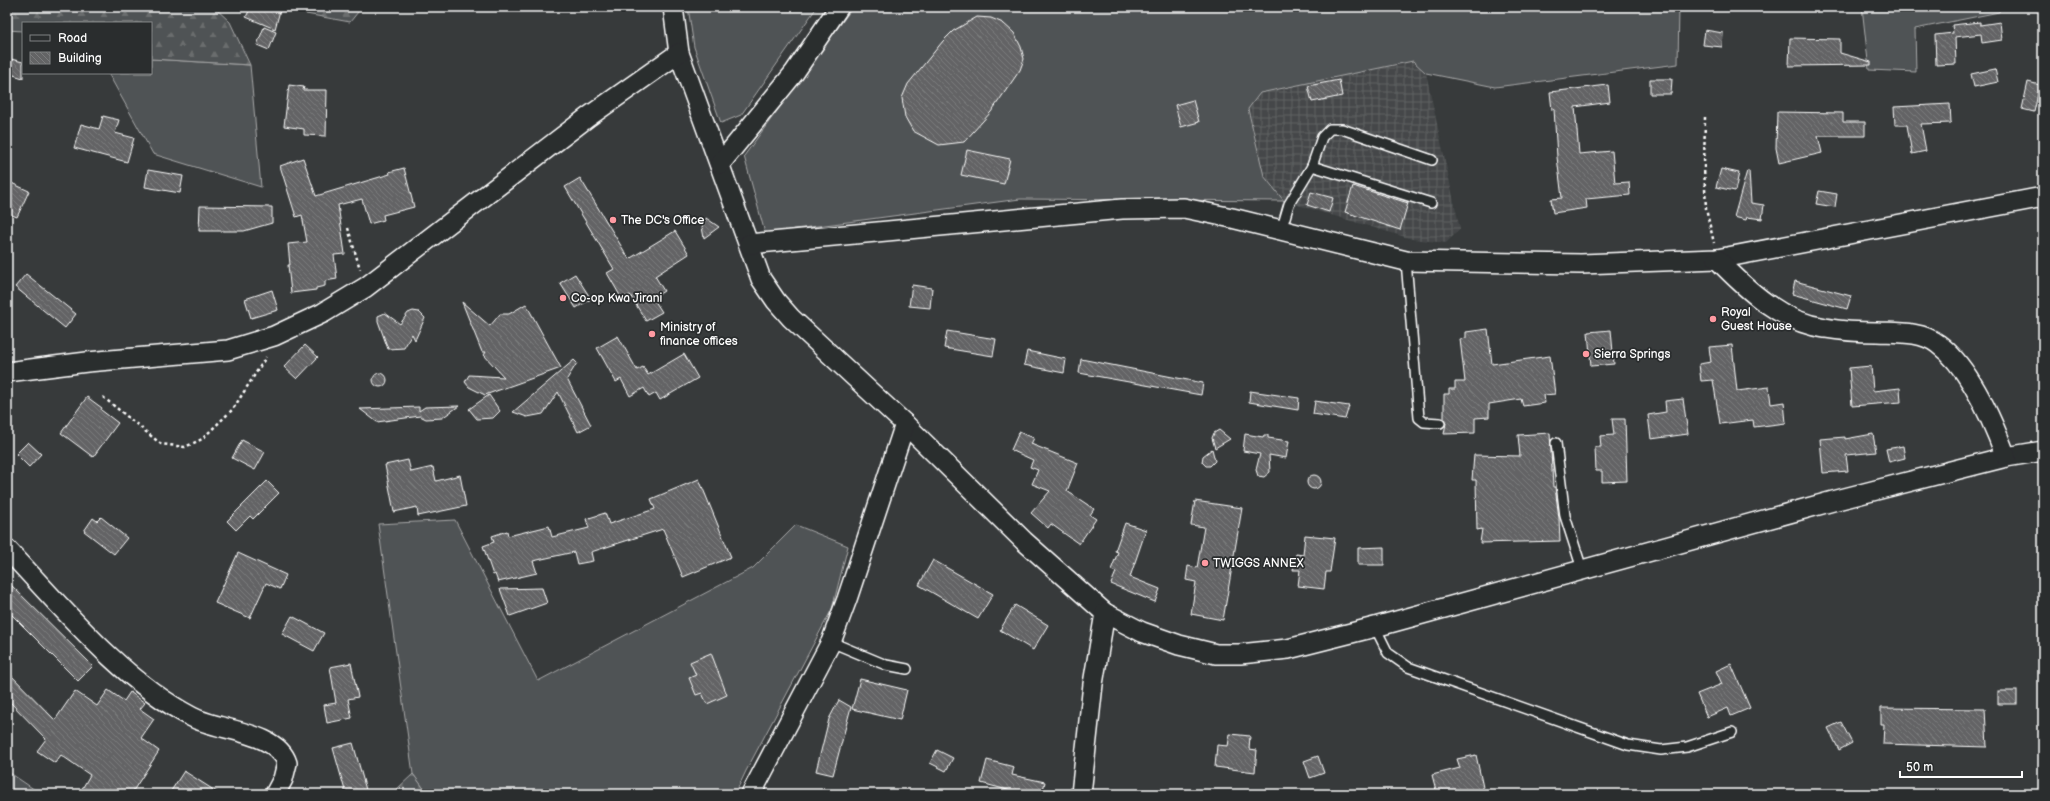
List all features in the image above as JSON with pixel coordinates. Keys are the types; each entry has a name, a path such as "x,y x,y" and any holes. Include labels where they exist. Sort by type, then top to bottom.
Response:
{"street":[{"path":"673,7 679,53 761,279 786,312 905,424 1024,541 1105,613 1149,635 1179,646 1216,654 1240,654 1288,649 1375,627 1825,503 2006,457 2043,450"},
{"path":"720,164 794,73 838,7"},
{"path":"7,372 87,362 228,350 274,336 323,313 366,287 588,117 679,53"},
{"path":"749,244 1122,209 1184,208 1232,218 1406,261 1581,264 1717,259 2043,197"},
{"path":"1717,259 1755,295 1773,308 1798,321 1824,328 1897,332 1923,336 1938,344 1957,362 1978,394 1993,420 2006,457"},
{"path":"751,794 831,642 847,599 905,424"},
{"path":"7,549 119,665 169,704 194,718 260,739 280,749 287,763 283,780 275,794"},
{"path":"1081,794 1093,684 1105,613"}],"lane":[{"path":"1281,230 1289,204 1312,166 1322,137 1330,129 1342,129 1432,160"},
{"path":"1312,166 1432,203"},
{"path":"1406,261 1419,418 1424,422 1440,423"},
{"path":"1556,442 1565,516 1582,569"},
{"path":"1375,627 1388,652 1408,667 1628,745 1661,750 1687,747 1732,732"},
{"path":"831,642 886,665 907,669"}],"path":[{"path":"1706,117 1704,167 1706,209 1717,259"},
{"path":"348,228 366,287"},
{"path":"103,397 161,444 185,448 202,439 233,409 263,364 274,336"}],"shaded area":[{"path":"1413,61 1426,73 1460,229 1446,243 1412,239 1284,201 1264,176 1248,109 1260,93"}],"green space":[{"path":"7,7 74,7 79,10 84,7 214,7 230,22 250,65 152,59 152,22 22,22 22,31 7,30"},
{"path":"308,7 362,7 350,22 306,14"},
{"path":"688,7 817,7 741,115 721,123 694,47"},
{"path":"853,7 1679,7 1678,64 1495,87 1426,73 1413,61 1260,93 1248,109 1264,176 1284,201 1020,199 765,233 744,156"},
{"path":"1862,7 2000,7 1999,12 1915,29 1916,72 1869,70"},
{"path":"152,59 250,65 261,187 153,154 109,74 152,74"},
{"path":"455,520 538,681 753,568 796,525 848,546 832,609 735,794 428,794 413,774 378,524"},
{"path":"7,770 10,773 41,794 7,794"},
{"path":"413,774 428,794 398,794 397,789"}],"building":[{"path":"251,7 281,7 275,29 246,17"},
{"path":"977,17 991,18 1003,23 1014,33 1021,47 1024,59 1020,70 991,112 964,142 939,145 913,131 905,117 902,98 908,84 943,41 953,31"},
{"path":"1980,22 1980,25 2000,22 2002,40 1982,43 1981,34 1955,37 1956,64 1936,65 1935,35 1953,33 1952,25"},
{"path":"264,27 276,32 269,50 257,45"},
{"path":"1705,30 1723,33 1722,47 1703,45"},
{"path":"1790,38 1840,39 1840,53 1871,62 1871,65 1789,66"},
{"path":"7,58 22,62 23,78 7,73"},
{"path":"1995,69 1998,82 1974,87 1971,74"},
{"path":"1650,79 1672,79 1671,94 1650,94"},
{"path":"1339,80 1342,96 1312,102 1308,86"},
{"path":"2028,82 2040,85 2034,112 2022,109"},
{"path":"289,85 304,87 303,90 327,90 326,136 304,135 304,129 284,126"},
{"path":"1608,85 1610,102 1575,107 1579,154 1612,151 1615,183 1629,182 1630,195 1586,199 1587,208 1553,213 1551,199 1562,198 1557,157 1554,109 1552,110 1550,92"},
{"path":"1193,100 1199,122 1181,127 1175,105"},
{"path":"1950,104 1951,123 1921,124 1926,151 1912,154 1907,125 1895,125 1894,107"},
{"path":"1777,112 1843,113 1843,122 1865,122 1865,136 1818,136 1822,153 1779,163 1776,148"},
{"path":"103,116 119,120 115,133 134,138 127,162 74,148 81,124 99,129"},
{"path":"967,150 1010,159 1004,184 961,175"},
{"path":"303,158 316,196 390,174 389,172 404,168 414,207 383,215 384,220 369,224 362,199 338,205 345,254 334,255 337,279 325,281 325,286 316,288 316,290 291,293 288,265 290,265 288,244 307,242 302,215 296,217 280,166"},
{"path":"1721,169 1739,173 1735,191 1716,187"},
{"path":"148,170 183,176 180,193 145,187"},
{"path":"1747,171 1749,171 1751,203 1764,205 1762,219 1747,217 1746,220 1734,217"},
{"path":"580,178 629,259 675,231 689,254 655,276 664,291 653,298 662,312 646,321 630,295 622,299 607,273 614,269 565,187"},
{"path":"7,181 29,191 17,217 7,213"},
{"path":"1353,186 1408,203 1400,230 1345,212"},
{"path":"1819,191 1837,194 1835,207 1816,204"},
{"path":"1311,192 1333,198 1329,212 1307,205"},
{"path":"200,206 272,207 272,223 244,231 199,231"},
{"path":"706,218 719,227 704,238 702,227"},
{"path":"26,274 76,314 65,328 15,287"},
{"path":"575,274 591,299 576,308 560,283"},
{"path":"1795,281 1851,296 1847,309 1792,294"},
{"path":"912,285 932,288 930,308 909,306"},
{"path":"272,290 278,310 251,318 245,299"},
{"path":"462,302 490,326 500,314 509,314 526,304 561,368 485,395 469,387 465,382 469,375 504,377 484,355 486,352 482,352"},
{"path":"413,311 419,312 425,318 415,340 412,334 404,348 388,349 378,321 378,316 385,313 400,324 408,313"},
{"path":"1488,329 1492,364 1550,356 1555,394 1544,395 1545,403 1523,406 1521,399 1489,404 1489,417 1475,418 1475,433 1444,434 1446,423 1444,419 1444,394 1449,394 1449,389 1455,389 1455,382 1465,382 1460,339 1466,338 1466,332"},
{"path":"1611,330 1614,364 1591,366 1588,332"},
{"path":"947,331 996,339 993,356 944,348"},
{"path":"618,336 637,370 643,367 648,375 684,354 698,378 660,400 656,393 649,397 644,388 630,396 621,379 616,382 597,348"},
{"path":"305,345 318,357 297,379 284,367"},
{"path":"1732,345 1737,391 1769,387 1771,404 1784,402 1786,423 1754,427 1753,420 1720,424 1713,380 1701,381 1699,364 1711,362 1709,347"},
{"path":"1027,351 1066,359 1064,373 1024,365"},
{"path":"1081,359 1203,383 1201,395 1079,373"},
{"path":"574,360 577,363 567,379 591,425 578,432 558,392 543,414 527,417 513,412"},
{"path":"1871,366 1873,391 1900,388 1901,402 1852,406 1849,368"},
{"path":"380,373 385,375 387,380 385,385 380,387 375,385 373,380 375,375"},
{"path":"1250,391 1299,398 1298,410 1249,402"},
{"path":"489,395 500,411 493,418 477,419 469,409"},
{"path":"87,397 102,408 101,410 118,423 93,457 61,433"},
{"path":"1683,399 1688,434 1651,439 1648,415 1666,412 1665,401"},
{"path":"1315,401 1349,406 1345,419 1313,414"},
{"path":"459,406 442,418 426,419 420,416 377,422 360,409 419,407 419,411 425,407"},
{"path":"1612,419 1625,419 1627,481 1602,482 1602,471 1596,471 1595,447 1601,447 1600,436 1614,435"},
{"path":"1219,430 1230,439 1215,448 1212,438 1214,433"},
{"path":"1019,432 1034,438 1031,444 1078,463 1067,491 1094,509 1090,515 1096,519 1079,544 1051,524 1048,528 1031,513 1050,491 1032,484 1038,470 1030,467 1033,460 1011,450"},
{"path":"1550,433 1553,487 1555,487 1560,541 1480,543 1482,529 1477,530 1476,480 1472,480 1474,455 1520,456 1518,435"},
{"path":"1245,434 1263,437 1264,435 1268,435 1268,438 1289,441 1286,458 1269,455 1270,472 1264,477 1258,476 1256,470 1260,454 1243,451"},
{"path":"1873,434 1876,452 1846,455 1848,471 1823,473 1820,439 1845,437 1845,439"},
{"path":"242,440 265,452 255,470 232,458"},
{"path":"28,442 41,454 29,467 16,454"},
{"path":"1903,446 1905,458 1889,462 1886,449"},
{"path":"1212,449 1215,461 1210,466 1206,466 1202,462 1203,456"},
{"path":"408,460 411,472 433,467 436,481 460,475 466,506 418,516 417,507 394,512 385,465"},
{"path":"1314,475 1319,477 1321,482 1319,487 1314,489 1309,487 1307,482 1309,477"},
{"path":"699,479 731,557 683,577 663,529 591,552 593,561 577,564 574,552 533,561 537,573 498,582 495,574 493,575 483,546 494,542 492,536 507,531 508,536 549,526 552,537 589,528 586,519 605,513 609,524 655,509 651,499"},
{"path":"267,481 279,493 253,519 250,516 236,530 227,521"},
{"path":"1195,501 1242,508 1223,620 1191,614 1196,582 1186,580 1188,566 1197,568 1204,527 1191,525"},
{"path":"101,517 127,538 114,554 84,531 93,518 97,521"},
{"path":"1125,523 1146,530 1130,577 1160,589 1155,602 1111,584 1116,572 1111,570 1118,552 1115,551"},
{"path":"1305,535 1335,538 1330,572 1326,572 1324,589 1298,586 1300,570 1293,570 1296,554 1303,555"},
{"path":"1384,547 1384,565 1358,565 1358,548"},
{"path":"238,553 286,575 280,589 266,583 250,618 215,603"},
{"path":"933,560 993,594 978,619 919,585"},
{"path":"7,581 93,666 78,681 7,610"},
{"path":"542,588 547,603 510,616 500,589"},
{"path":"1015,605 1048,625 1033,650 1000,630"},
{"path":"292,616 324,633 314,651 282,634"},
{"path":"711,653 727,695 707,704 702,693 696,695 689,678 696,675 690,662"},
{"path":"351,663 358,697 348,699 352,718 327,723 324,705 336,703 330,667"},
{"path":"1731,664 1750,708 1731,716 1728,708 1707,717 1697,694 1722,684 1716,671"},
{"path":"7,671 55,720 75,691 97,706 108,690 124,701 130,692 145,703 140,709 154,719 141,738 159,751 131,794 79,794 90,775 61,755 55,763 37,751 46,739 7,699"},
{"path":"860,679 907,690 900,720 852,709"},
{"path":"1998,691 2017,691 2017,704 1998,704"},
{"path":"839,700 851,707 833,775 816,771 829,719"},
{"path":"1881,708 1985,709 1987,747 1883,744 1884,724 1881,724"},
{"path":"1841,722 1852,743 1839,750 1828,728"},
{"path":"1230,734 1250,736 1249,749 1257,750 1255,772 1215,767 1217,745 1228,746"},
{"path":"353,743 366,790 346,794 333,748"},
{"path":"937,750 953,758 946,771 930,763"},
{"path":"1476,755 1484,792 1475,794 1437,794 1432,775 1460,768 1457,759"},
{"path":"1318,756 1324,773 1310,778 1304,761"},
{"path":"987,760 1014,767 1012,775 1045,782 1042,794 1023,794 981,783"},
{"path":"184,771 220,794 169,794"}],"place":[{"name":"The DC's Office","path":"613,220"},
{"name":"Co-op Kwa Jirani","path":"563,298"},
{"name":"Royal Guest House","path":"1713,319"},
{"name":"Ministry of finance offices","path":"652,334"},
{"name":"Sierra Springs","path":"1586,354"},
{"name":"TWIGGS ANNEX","path":"1205,563"}]}
